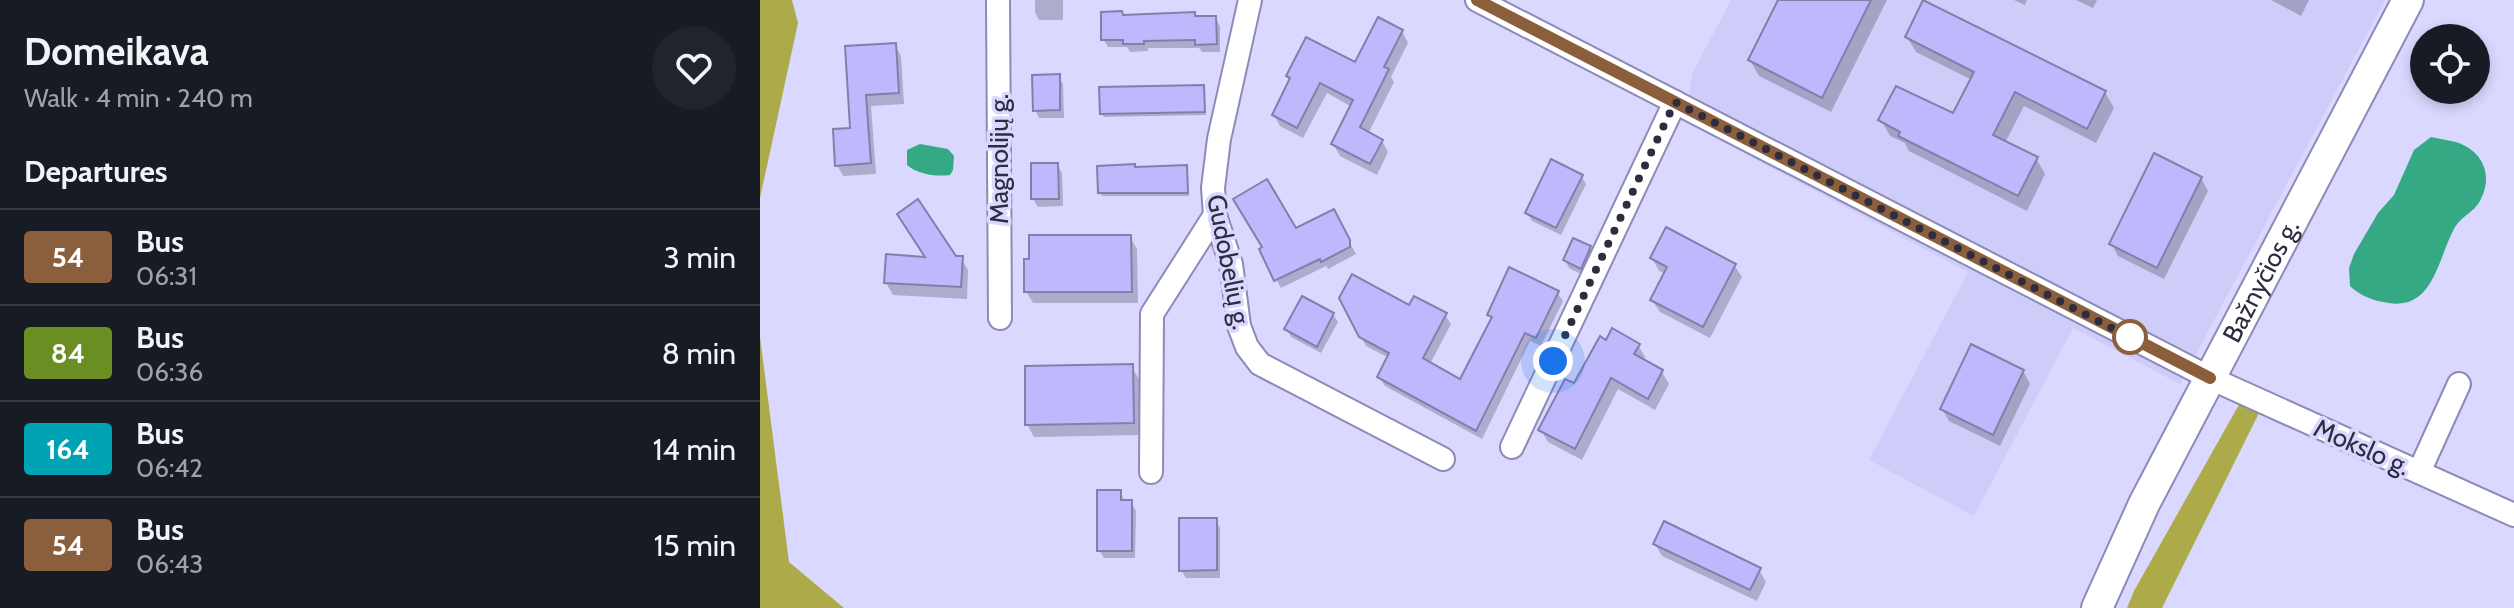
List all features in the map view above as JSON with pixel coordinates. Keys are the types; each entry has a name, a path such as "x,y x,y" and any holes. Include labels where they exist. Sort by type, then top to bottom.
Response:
{"main road":[{"name":"Bažnyčios g.","path":"2097,608 2144,504 2408,0"}],"street":[{"name":"Magnolijų g.","path":"998,0 1000,318"},
{"name":"Gudobelių g.","path":"1250,0 1219,139 1213,188 1215,215 1231,264 1239,326 1247,347 1260,364 1443,459"},
{"name":"Mokslo g.","path":"1477,0 2210,378 2514,515"},
{"path":"1512,447 1675,102"},
{"path":"1151,472 1152,314 1215,215"},
{"path":"2419,472 2459,384"}],"shaded area":[{"path":"760,0 792,0 798,23 760,198"},
{"path":"1731,0 2385,0 2180,384 2073,328 1974,516 1869,460 1968,272 1685,122 1692,74"},
{"path":"2431,137 2456,142 2473,151 2486,173 2484,191 2477,205 2455,227 2425,290 2404,303 2368,298 2350,286 2349,268 2354,254 2378,213 2394,195 2414,150"},
{"path":"920,144 948,149 954,156 950,175 927,174 907,165 907,150"},
{"path":"760,337 789,562 844,608 760,608"},
{"path":"2245,394 2264,403 2162,608 2127,608 2134,591"}],"building":[{"path":"1778,0 1871,0 1822,98 1748,60"},
{"path":"1923,0 2106,91 2087,129 2015,92 1993,135 2038,157 2018,196 1898,136 1900,132 1878,120 1896,86 1953,113 1974,72 1905,37"},
{"path":"1122,11 1123,15 1195,12 1195,16 1216,16 1217,44 1195,45 1195,40 1123,44 1123,40 1101,40 1101,12"},
{"path":"1378,17 1403,30 1384,67 1389,69 1360,127 1383,140 1370,164 1331,144 1353,100 1320,83 1297,128 1272,115 1290,78 1286,76 1306,37 1355,62"},
{"path":"896,43 899,93 866,95 871,163 835,166 833,129 850,128 845,46"},
{"path":"1060,74 1060,110 1033,111 1032,75"},
{"path":"1204,85 1205,112 1100,114 1099,87"},
{"path":"2154,153 2202,177 2157,268 2109,244"},
{"path":"1551,159 1583,175 1556,228 1525,213"},
{"path":"1031,163 1058,163 1059,199 1031,199"},
{"path":"1135,164 1135,167 1187,165 1188,193 1098,193 1097,166"},
{"path":"1267,179 1296,228 1334,209 1350,240 1350,247 1274,281 1259,249 1262,247 1233,199"},
{"path":"918,199 956,256 963,256 961,287 884,283 886,254 925,257 897,214"},
{"path":"1666,227 1736,264 1703,327 1650,300 1667,267 1650,258"},
{"path":"1029,235 1131,235 1132,292 1024,292 1024,259 1029,259"},
{"path":"1573,238 1591,246 1581,269 1563,260"},
{"path":"1509,267 1559,291 1536,338 1525,333 1476,431 1377,377 1389,353 1359,337 1339,298 1352,274 1409,305 1414,296 1447,313 1423,358 1460,379 1492,317 1487,315"},
{"path":"1302,296 1334,313 1317,347 1284,329"},
{"path":"1612,328 1640,344 1634,354 1663,370 1648,399 1611,378 1575,449 1538,430 1565,379 1574,383 1600,336 1606,340"},
{"path":"1971,344 2024,370 1993,435 1940,409"},
{"path":"1133,364 1134,423 1025,425 1025,366"},
{"path":"1097,490 1121,490 1121,500 1132,500 1132,551 1097,551"},
{"path":"1179,518 1217,518 1217,570 1179,571"},
{"path":"1664,521 1761,568 1750,590 1653,544"}],"bus line":[{"name":"54","path":"1477,0 2210,378"}],"route":[{"path":"1553,361 1675,102 2135,340 2130,337"}]}
